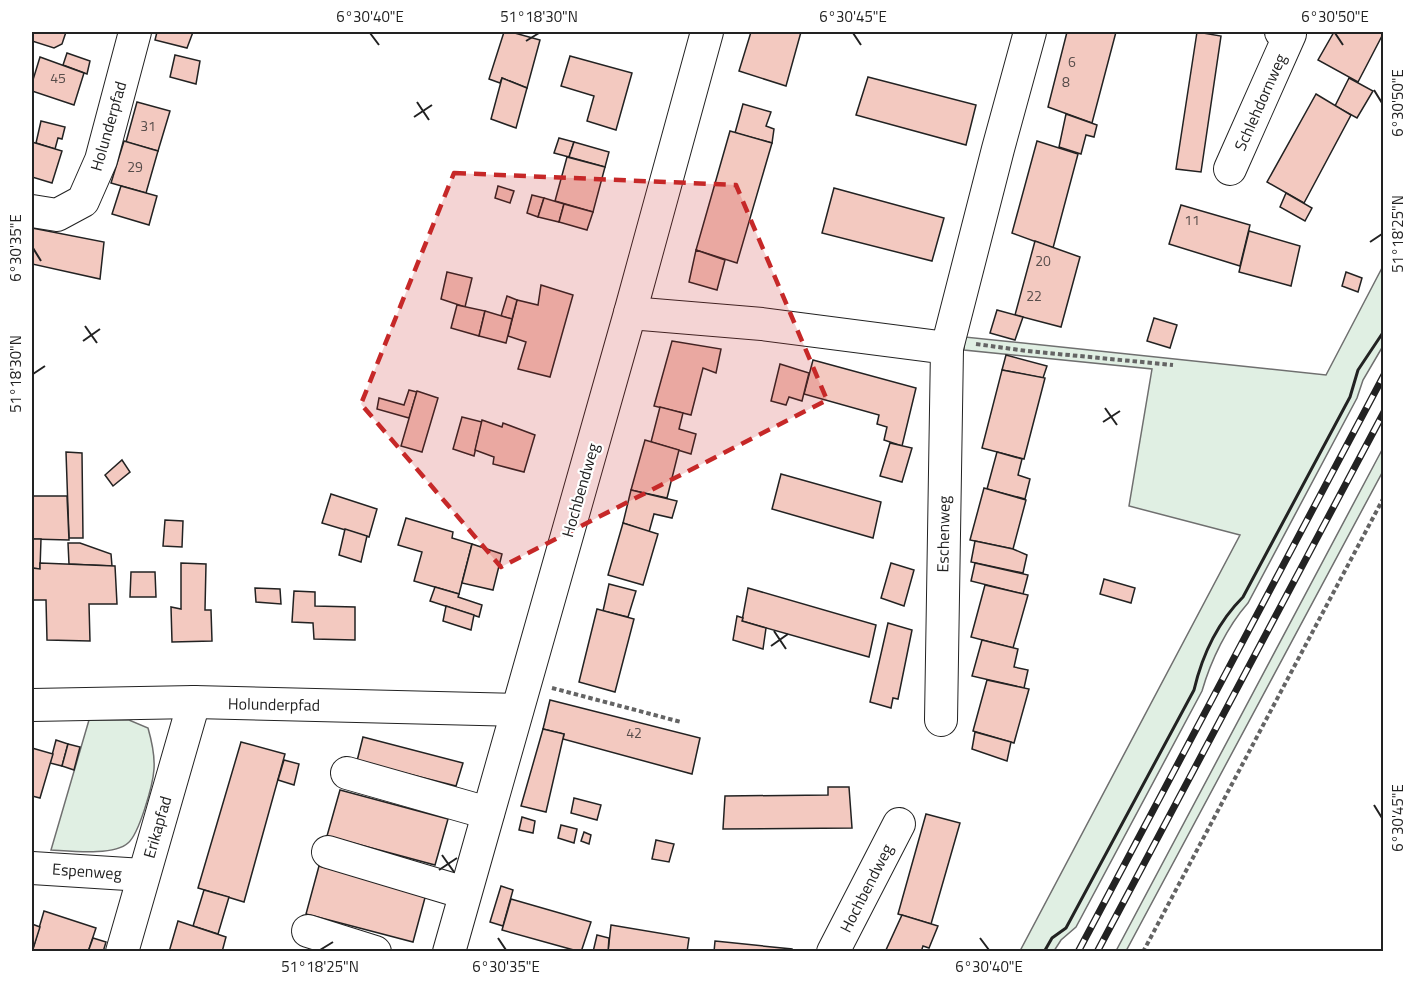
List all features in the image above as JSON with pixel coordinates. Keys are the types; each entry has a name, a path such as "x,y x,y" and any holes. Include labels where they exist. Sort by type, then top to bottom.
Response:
{"street":[{"name":"Holunderpfad","path":"32,211 57,215 83,201 101,160 135,32"},
{"name":"Hochbendweg","path":"453,950 465,893 630,313 707,32"},
{"name":"Eschenweg","path":"941,720 946,348 1030,32"},
{"name":"Schlehdornweg","path":"1230,169 1288,32"},
{"path":"630,313 762,324 946,348"},
{"name":"Holunderpfad","path":"32,705 521,695"},
{"name":"Erikapfad","path":"122,951 194,702"},
{"path":"348,773 488,813"},
{"name":"Hochbendweg","path":"833,951 899,824"},
{"path":"328,852 465,893"},
{"name":"Espenweg","path":"32,868 143,875"},
{"path":"308,931 375,951"}],"path":[{"path":"946,348 967,343 1173,365"},
{"path":"1143,951 1383,497"},
{"path":"521,695 681,722"}],"highlighted area":[{"path":"454,173 736,185 827,400 501,567 361,404"}],"green space":[{"path":"1383,266 1383,346 1363,380 1357,398 1248,603 1220,644 1202,691 1076,927 1061,940 1054,951 1020,951 1240,535 1129,506 1152,369 964,350 965,337 1326,375"},
{"path":"1383,448 1383,471 1126,951 1116,951"},
{"path":"89,720 129,720 148,728 154,764 148,797 137,830 128,843 121,847 91,852 51,850"}],"building":[{"path":"32,32 66,32 62,44 54,48 32,41"},
{"path":"157,32 193,32 187,48 155,40"},
{"path":"504,32 540,40 527,88 502,78 500,83 489,79"},
{"path":"751,32 801,32 786,86 739,71"},
{"path":"1067,32 1116,32 1092,123 1048,107"},
{"path":"1197,32 1221,36 1201,172 1176,169"},
{"path":"1334,32 1384,32 1358,82 1318,60"},
{"path":"67,53 90,61 87,74 63,65"},
{"path":"175,55 200,61 196,84 170,77"},
{"path":"570,56 632,73 616,130 587,121 594,96 561,86"},
{"path":"40,57 84,73 74,105 32,91 32,83"},
{"path":"868,77 976,105 966,145 856,115"},
{"path":"502,78 527,88 516,128 491,119"},
{"path":"1349,78 1373,91 1357,118 1335,106"},
{"path":"1316,94 1351,115 1304,203 1267,182"},
{"path":"137,102 170,111 158,151 126,142"},
{"path":"743,104 771,112 766,126 774,129 772,143 735,133"},
{"path":"1066,114 1097,125 1094,137 1086,135 1081,154 1059,147"},
{"path":"41,121 65,127 62,139 58,138 55,149 36,143"},
{"path":"730,131 772,143 737,263 696,250"},
{"path":"559,138 574,142 569,157 554,153"},
{"path":"124,141 158,151 146,193 111,183"},
{"path":"1037,141 1078,154 1053,248 1012,233"},
{"path":"32,142 62,151 52,183 32,177"},
{"path":"574,142 609,152 605,167 569,157"},
{"path":"567,157 605,167 593,212 555,201"},
{"path":"121,186 157,196 149,225 112,214"},
{"path":"498,186 514,191 510,203 495,198"},
{"path":"834,188 944,218 932,261 822,233"},
{"path":"1286,193 1312,208 1305,221 1280,207"},
{"path":"532,195 544,198 538,217 527,213"},
{"path":"544,198 564,204 559,222 538,217"},
{"path":"564,204 593,212 587,230 559,222"},
{"path":"1181,205 1250,225 1240,266 1169,244"},
{"path":"32,228 104,242 100,279 32,264"},
{"path":"1249,231 1300,246 1291,286 1239,272"},
{"path":"1035,241 1080,257 1061,327 1015,315"},
{"path":"696,250 725,260 717,290 689,282"},
{"path":"447,272 472,278 465,307 441,299"},
{"path":"1346,272 1362,278 1358,292 1342,286"},
{"path":"541,285 573,295 550,377 518,369 526,342 508,336 517,300 538,305"},
{"path":"507,296 517,300 512,319 501,316"},
{"path":"457,305 485,311 479,336 451,328"},
{"path":"997,310 1023,317 1015,340 990,333"},
{"path":"485,311 512,319 506,343 479,336"},
{"path":"1154,318 1177,325 1170,348 1147,341"},
{"path":"672,341 721,349 716,373 703,368 691,415 654,406"},
{"path":"1006,355 1047,366 1043,378 1002,370"},
{"path":"813,360 916,388 902,446 884,440 887,427 877,424 879,415 804,394"},
{"path":"780,364 809,373 802,401 789,397 786,405 771,401"},
{"path":"1002,370 1045,378 1024,459 982,448"},
{"path":"409,390 417,392 409,418 377,409 379,398 404,405"},
{"path":"417,391 438,398 422,452 401,446"},
{"path":"660,407 683,413 679,429 696,434 691,454 651,442"},
{"path":"462,417 482,422 474,456 453,449"},
{"path":"482,420 502,427 503,423 535,435 524,472 493,464 494,457 475,450"},
{"path":"645,440 679,450 667,498 631,490"},
{"path":"890,443 912,448 902,482 880,476"},
{"path":"66,452 82,453 83,538 69,538"},
{"path":"997,452 1022,459 1018,475 1030,479 1025,499 987,489"},
{"path":"122,460 130,472 113,486 105,475"},
{"path":"781,474 881,502 873,538 772,509"},
{"path":"984,488 1026,500 1013,549 970,540"},
{"path":"631,490 677,501 672,518 654,514 649,532 623,523"},
{"path":"331,494 377,509 369,537 322,523"},
{"path":"33,496 67,496 69,540 32,539"},
{"path":"406,518 453,532 452,538 472,544 459,594 414,581 422,552 398,545"},
{"path":"165,520 183,521 182,547 163,546"},
{"path":"623,523 658,534 643,585 608,575"},
{"path":"345,529 367,536 361,562 339,555"},
{"path":"32,539 41,539 40,569 32,568"},
{"path":"975,541 1013,549 1027,555 1023,573 971,562"},
{"path":"68,543 80,543 111,554 112,566 69,564"},
{"path":"472,544 502,554 493,590 462,583"},
{"path":"40,563 115,566 117,604 89,604 90,641 47,640 46,600 32,600 32,568 40,569"},
{"path":"181,563 206,564 205,610 211,610 212,641 172,642 171,607 181,609"},
{"path":"891,563 914,570 904,606 881,598"},
{"path":"975,563 1028,575 1023,594 971,581"},
{"path":"131,572 155,572 156,597 130,597"},
{"path":"1104,579 1135,588 1131,603 1100,594"},
{"path":"609,584 636,591 628,617 603,611"},
{"path":"985,585 1028,595 1013,648 971,637"},
{"path":"435,587 459,594 458,597 482,605 479,617 430,601"},
{"path":"255,588 280,589 281,604 256,602"},
{"path":"748,588 876,625 869,657 742,621"},
{"path":"294,591 315,592 315,606 355,607 355,640 314,639 313,623 292,622"},
{"path":"446,606 474,615 471,630 443,621"},
{"path":"597,609 634,619 615,692 579,682"},
{"path":"737,616 743,618 742,621 766,628 763,649 733,640"},
{"path":"888,623 912,630 898,699 893,698 891,708 870,702"},
{"path":"982,640 1018,649 1014,667 1028,670 1024,688 972,676"},
{"path":"987,680 1029,689 1014,743 973,731"},
{"path":"550,700 700,738 692,774 563,739 564,734 543,729"},
{"path":"543,729 564,734 546,812 521,806"},
{"path":"975,732 1011,742 1007,761 972,749"},
{"path":"363,737 463,763 456,786 357,761"},
{"path":"56,740 68,744 62,766 50,763"},
{"path":"241,742 285,754 244,902 198,888"},
{"path":"68,744 80,747 74,770 62,766"},
{"path":"32,748 53,754 40,798 32,796"},
{"path":"284,760 299,764 294,785 278,780"},
{"path":"828,787 849,787 852,828 723,829 725,796 828,795"},
{"path":"340,790 448,819 435,865 327,836"},
{"path":"574,798 601,805 597,820 571,813"},
{"path":"926,814 960,823 931,924 898,914"},
{"path":"522,817 535,821 533,833 519,830"},
{"path":"561,825 577,829 574,843 558,838"},
{"path":"584,832 591,835 589,844 581,841"},
{"path":"656,840 674,844 669,862 652,859"},
{"path":"319,866 426,894 413,942 306,914"},
{"path":"501,886 513,890 503,926 490,922"},
{"path":"204,890 229,897 218,934 193,926"},
{"path":"511,899 591,922 581,952 502,930"},
{"path":"44,911 96,928 88,952 32,952"},
{"path":"902,915 938,926 929,948 923,946 921,952 886,950"},
{"path":"178,921 226,937 222,952 169,952"},
{"path":"32,924 40,927 32,952"},
{"path":"611,925 689,938 687,952 608,952"},
{"path":"597,935 609,938 608,952 593,952"},
{"path":"93,938 106,942 103,952 88,952"},
{"path":"715,941 792,949 792,952 714,952"}],"railway":[{"path":"1078,952 1384,375"},
{"path":"1097,952 1384,412"}],"wall":[{"path":"1044,952 1052,938 1066,928 1194,690 1212,640 1226,617 1243,597 1350,397 1358,370 1384,331"}]}
